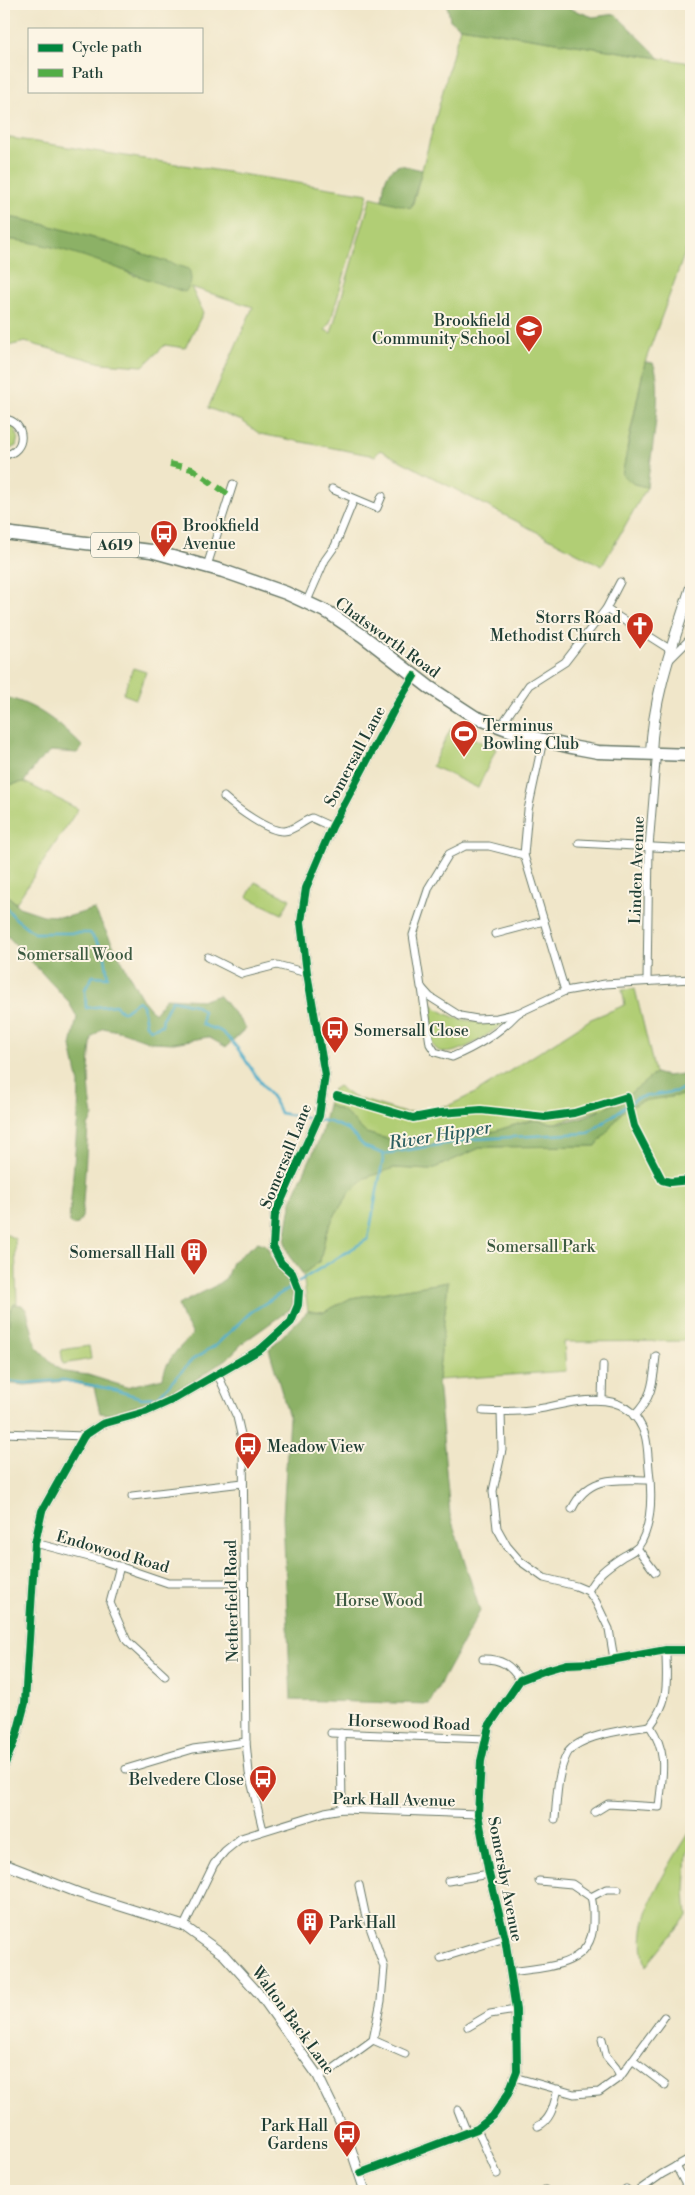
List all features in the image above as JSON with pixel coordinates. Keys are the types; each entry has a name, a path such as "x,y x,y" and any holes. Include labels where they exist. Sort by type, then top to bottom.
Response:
{"highway":[{"name":"Chatsworth Road","path":"4,533 122,546 166,555 207,566 307,601 324,610 362,636 414,676 475,717 500,727 543,740 598,752 654,757 691,755"}],"main road":[{"path":"654,757 656,706 691,587"}],"street":[{"path":"4,419 14,422 19,427 22,438 17,450 12,454 4,455"},
{"path":"207,566 233,484"},
{"path":"332,489 377,508 382,496"},
{"path":"307,601 325,560 335,546 354,499"},
{"path":"500,727 529,685 565,662 606,609 620,582"},
{"path":"606,609 672,650"},
{"path":"669,660 691,638"},
{"name":"Somersall Lane","path":"4,1766 16,1736 25,1703 36,1543 42,1511 84,1436 102,1424 145,1412 176,1398 261,1349 291,1322 298,1305 299,1291 292,1273 281,1263 273,1247 275,1214 319,1116 325,1075 307,973 301,922 306,888 332,827 396,706 414,676"},
{"path":"543,740 528,810 524,854 565,991"},
{"name":"Linden Avenue","path":"647,980 649,847 654,757"},
{"path":"224,797 236,808 280,831 290,830 312,818 332,827"},
{"path":"579,843 691,849"},
{"path":"518,1013 509,1023 477,1045 452,1057 435,1052 430,1044 413,935 429,886 449,854 465,846 488,846 524,854"},
{"path":"496,934 544,921"},
{"path":"208,957 242,974 277,965 307,973"},
{"path":"422,987 430,997 460,1016 477,1019 497,1018 518,1013 565,991 605,984 647,980 691,979"},
{"path":"634,1416 645,1405 652,1389 656,1356"},
{"path":"602,1400 603,1365"},
{"name":"Netherfield Road","path":"218,1375 236,1417 243,1443 246,1742 249,1773 263,1830"},
{"path":"483,1410 502,1412 543,1408 569,1401 594,1399 618,1404 634,1416 645,1436 650,1480 650,1512 644,1534 637,1548 607,1566 595,1578 588,1591"},
{"path":"502,1412 502,1450 493,1491 497,1528 507,1546 520,1561 544,1578 588,1591 596,1602 609,1629 614,1659"},
{"path":"4,1432 84,1436"},
{"path":"572,1509 586,1488 604,1480 650,1480"},
{"path":"132,1496 243,1483"},
{"name":"Endowood Road","path":"36,1543 120,1566 168,1583 244,1583"},
{"path":"637,1548 655,1572"},
{"path":"120,1566 110,1603 127,1641 165,1676"},
{"path":"555,1819 560,1775 567,1752 580,1741 650,1726 662,1711 667,1697 666,1650"},
{"path":"483,1659 497,1659 513,1670 520,1680 567,1664 614,1659 666,1650 691,1650"},
{"name":"Somersby Avenue","path":"361,2173 477,2130 493,2116 508,2094 517,2071 516,2010 505,1938 489,1874 478,1814 481,1761 489,1726 520,1680"},
{"path":"595,1812 608,1804 659,1807 664,1761 660,1741 650,1726"},
{"name":"Horsewood Road","path":"331,1733 486,1738"},
{"path":"341,1733 342,1809"},
{"path":"126,1769 194,1749 246,1742"},
{"name":"Park Hall Avenue","path":"184,1926 214,1864 225,1851 241,1838 263,1830 342,1809 478,1814"},
{"name":"Walton Back Lane","path":"4,1864 79,1892 184,1926 224,1955 261,1996 318,2076 343,2126 361,2173 365,2191"},
{"path":"448,1881 489,1874"},
{"path":"540,1881 572,1884 591,1897"},
{"path":"318,2076 333,2069 373,2040 381,2001 384,1967 365,1913 359,1885"},
{"path":"591,1897 606,1889 618,1889"},
{"path":"510,1972 563,1964 578,1956 590,1943 593,1931 591,1897"},
{"path":"441,1958 505,1938"},
{"path":"468,2027 490,2014 516,2010"},
{"path":"514,2077 574,2094 599,2092 620,2077 664,2017"},
{"path":"602,2039 606,2056 616,2068 620,2077"},
{"path":"373,2040 405,2054"},
{"path":"632,2060 665,2085"},
{"path":"538,2126 545,2123 549,2117 558,2089"},
{"path":"458,2110 466,2134"},
{"path":"477,2130 497,2174"},
{"path":"638,2191 691,2158"},
{"path":"676,2166 689,2191"}],"green space":[{"path":"447,4 557,4 593,17 615,14 660,58 460,27 450,20"},
{"name":"Brookfield Community School","path":"460,27 691,63 691,236 645,362 627,448 634,484 647,487 602,566 380,450 375,456 260,434 242,421 208,408 253,307 191,287 203,313 185,348 165,345 143,366 102,363 25,342 4,347 4,239 30,241 65,249 111,265 135,276 188,269 74,232 4,216 4,137 368,194 331,320 325,330 331,333 371,197 412,207"},
{"path":"400,165 422,170 411,208 382,200 386,179 390,171"},
{"path":"4,216 74,232 189,269 190,284 185,292 73,253 28,242 4,239"},
{"path":"645,362 653,363 658,388 656,423 647,487 634,484 622,475"},
{"path":"4,422 15,428 18,437 16,446 4,452"},
{"path":"133,668 146,672 136,699 123,694"},
{"path":"4,697 26,704 47,716 83,747 77,753 51,751 38,762 24,782 4,786"},
{"name":"Terminus Bowling Club","path":"451,728 496,749 478,788 432,766"},
{"path":"24,782 78,809 16,903 6,894 4,786"},
{"name":"Somersall Wood","path":"4,866 7,869 6,894 19,907 43,915 67,917 94,909 142,999 154,1013 166,998 204,1000 219,995 246,1028 226,1047 208,1037 174,1043 151,1042 123,1032 103,1028 92,1037 89,1076 93,1116 88,1126 82,1217 78,1224 73,1225 69,1222 79,1084 71,1046 77,1017 68,1001 4,932"},
{"path":"255,882 290,899 282,914 247,897"},
{"name":"Somersall Park","path":"635,989 655,1073 663,1098 691,1094 691,1341 564,1342 566,1371 438,1380 448,1282 351,1298 324,1312 308,1311 303,1274 320,1261 326,1233 336,1213 349,1194 365,1178 394,1168 430,1170 482,1147 596,1146 606,1108 555,1123 531,1120 489,1133 482,1130 431,1145 401,1148 391,1140 366,1133 343,1111 328,1105 332,1090 338,1086 353,1097 405,1113 450,1105 477,1092 591,1019 625,1005 622,990"},
{"path":"425,1001 428,1001 445,1013 463,1020 503,1020 505,1023 467,1046 446,1053 438,1050 432,1043"},
{"path":"655,1073 666,1076 691,1073 691,1094 642,1101 623,1111 596,1146 482,1147 430,1170 394,1168 365,1178 349,1194 336,1213 326,1233 320,1261 303,1274 289,1256 285,1242 292,1199 321,1135 328,1105 343,1111 366,1133 391,1140 401,1148 431,1145 482,1130 489,1133 530,1121 557,1123 584,1117 597,1112 634,1091"},
{"path":"4,1233 15,1239 17,1304 14,1304 10,1310 4,1370"},
{"path":"258,1242 266,1245 276,1266 289,1277 293,1292 293,1307 244,1342 227,1359 190,1383 143,1404 110,1414 100,1413 94,1387 65,1381 25,1385 4,1383 10,1310 14,1304 22,1305 27,1311 36,1346 57,1368 65,1372 88,1375 126,1387 163,1378 170,1359 193,1334 182,1317 178,1305 215,1286 226,1278 232,1262"},
{"name":"Horse Wood","path":"448,1282 438,1380 450,1515 480,1611 429,1704 291,1700 283,1517 289,1417 269,1349 308,1311 324,1312 351,1298"},
{"path":"89,1346 91,1359 63,1364 61,1350"},
{"path":"691,1830 691,1845 687,1854 685,1891 687,1916 646,1966 642,1948 647,1912 662,1877"}],"waterway":[{"path":"4,905 15,918 34,933 90,933 104,951 108,977 93,976 85,989 86,1008 115,1005 123,1012 138,1001 143,1005 146,1025 151,1029 162,1025 163,1017 172,1000 195,1005 203,1011 202,1024 221,1031 238,1049 273,1099 280,1113 330,1122 347,1129 365,1147 384,1154"},
{"name":"River Hipper","path":"298,1282 368,1239 384,1154 474,1139 589,1133 637,1098 678,1091 691,1084"},
{"name":"River Hipper","path":"4,1381 26,1383 63,1380 111,1389 142,1398 158,1397 192,1360 216,1345 251,1312 294,1285"}],"marked path":[{"path":"170,464 192,469 229,495"}],"cycle path":[{"path":"4,1766 16,1737 25,1703 35,1543 42,1511 84,1436 102,1424 145,1412 176,1398 261,1349 291,1322 298,1305 299,1291 292,1273 281,1263 273,1247 275,1214 319,1116 325,1075 307,973 301,922 306,888 332,827 396,706 414,676"},
{"path":"337,1096 413,1118 440,1113 481,1110 545,1117 574,1113 627,1097 634,1126 662,1180 670,1182 691,1180"},
{"path":"361,2173 477,2129 493,2116 508,2094 517,2071 516,2010 505,1938 489,1874 478,1814 481,1761 489,1726 520,1680 546,1670 567,1664 594,1663 666,1650 691,1650"}],"place":[{"name":"Brookfield Community School","path":"529,353"},
{"name":"Brookfield Avenue","path":"164,558"},
{"name":"Storrs Road Methodist Church","path":"640,650"},
{"name":"Terminus Bowling Club","path":"464,758"},
{"name":"Somersall Close","path":"335,1054"},
{"name":"Somersall Hall","path":"194,1276"},
{"name":"Meadow View","path":"248,1470"},
{"name":"Belvedere Close","path":"263,1803"},
{"name":"Park Hall","path":"310,1946"},
{"name":"Park Hall Gardens","path":"347,2158"}]}
